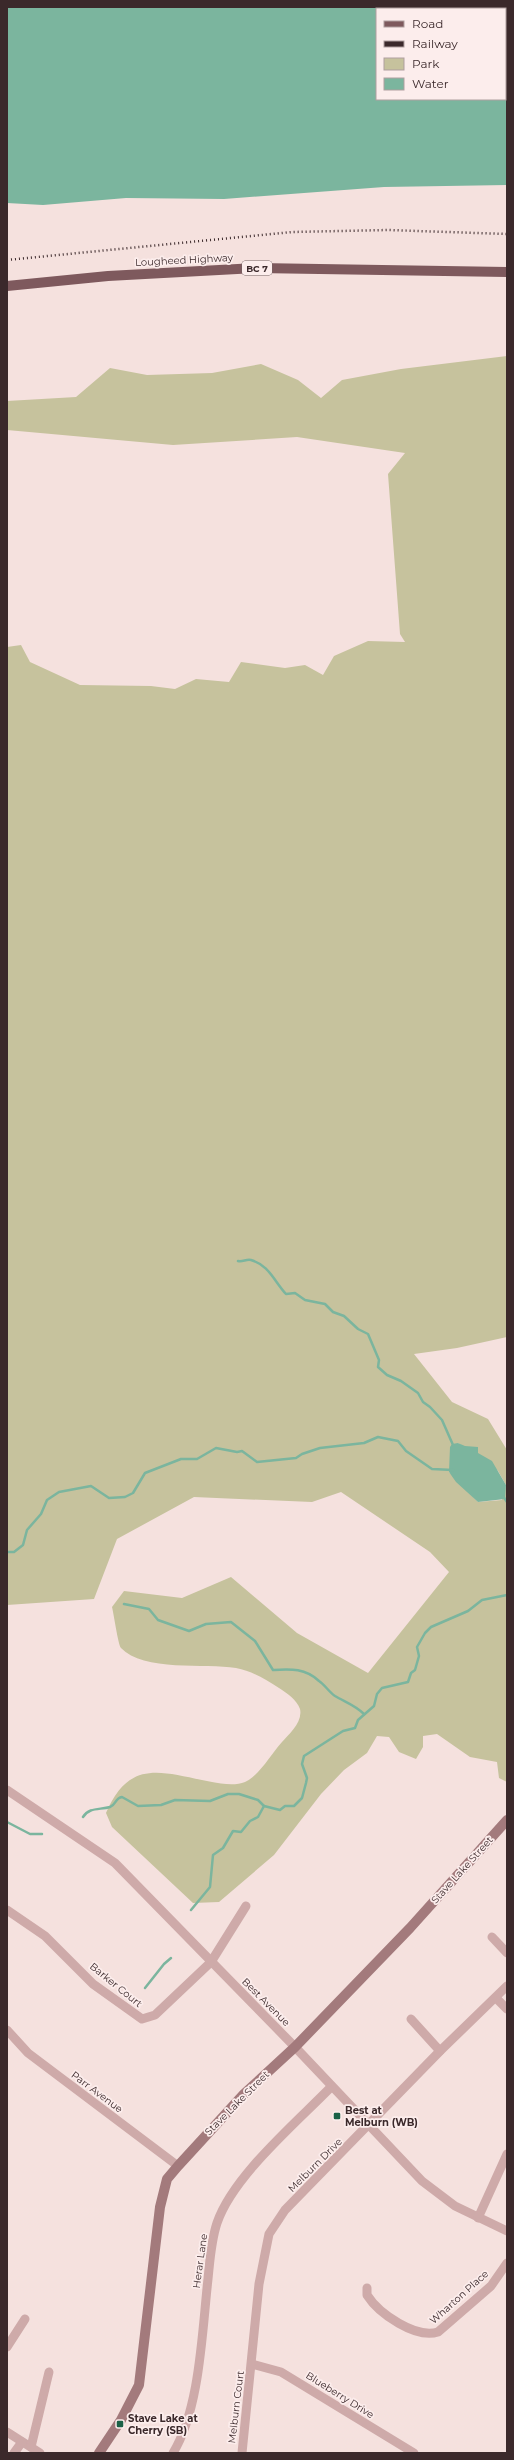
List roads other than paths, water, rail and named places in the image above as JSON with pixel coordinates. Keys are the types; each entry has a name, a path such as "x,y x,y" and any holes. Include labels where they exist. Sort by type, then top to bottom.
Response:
{"main road":[{"name":"Lougheed Highway","path":"7,286 108,276 258,268 507,272"},
{"name":"Stave Lake Street","path":"99,2453 121,2420 139,2385 162,2195 167,2178 244,2094 295,2047 410,1928 507,1820"}],"street":[{"name":"Best Avenue","path":"7,1790 115,1863 295,2047 369,2126 441,2197 478,2218 507,2231"},
{"path":"211,1962 246,1906"},
{"name":"Barker Court","path":"7,1910 45,1936 94,1984 142,2019 155,2015 211,1962"},
{"path":"492,1937 507,1953"},
{"name":"Melburn Drive","path":"252,2364 259,2284 269,2234 285,2210 369,2126 440,2051 507,1986"},
{"path":"496,1998 507,2009"},
{"path":"411,2019 440,2051"},
{"name":"Parr Avenue","path":"7,2030 28,2054 178,2166"},
{"name":"Herar Lane","path":"173,2453 186,2430 194,2400 212,2242 223,2207 243,2177 331,2086"},
{"path":"478,2218 507,2154"},
{"name":"Wharton Place","path":"367,2288 367,2296 379,2310 412,2330 430,2335 438,2332 491,2286 507,2263"},
{"path":"7,2347 25,2319"},
{"name":"Blueberry Drive","path":"252,2364 281,2372 409,2452"},
{"name":"Melburn Court","path":"242,2453 252,2364"},
{"path":"31,2447 49,2372"},
{"path":"7,2432 40,2453"},
{"path":"14,2453 22,2442"}],"water":[{"path":"7,7 507,7 507,185 384,187 224,199 126,198 43,205 7,203"},
{"path":"458,1443 465,1446 478,1447 478,1453 492,1461 506,1485 505,1499 478,1502 456,1482 449,1472 450,1447 452,1444"}],"waterway":[{"path":"238,1261 251,1260 257,1262 271,1274 286,1294 295,1293 305,1300 325,1304 333,1312 344,1316 358,1329 368,1334 379,1360 378,1367 387,1375 401,1381 418,1393 423,1402 442,1420 453,1445"},
{"path":"7,1552 14,1552 23,1545 27,1530 41,1514 47,1500 59,1492 91,1486 109,1498 125,1497 133,1493 145,1473 181,1459 197,1459 216,1448 237,1452 242,1451 257,1462 296,1458 302,1454 320,1448 364,1443 378,1437 398,1441 406,1451 432,1469 453,1470"},
{"path":"503,1496 507,1502"},
{"path":"191,1910 210,1887 213,1855 223,1848 233,1831 241,1832 250,1821 258,1817 264,1806 280,1810 285,1806 294,1806 302,1798 307,1778 302,1764 304,1756 343,1731 355,1728 358,1720 374,1706 377,1694 382,1688 408,1682 411,1673 415,1670 419,1656 417,1647 425,1633 431,1627 468,1611 482,1600 507,1595"},
{"path":"124,1604 149,1609 158,1620 189,1631 206,1624 231,1622 255,1641 273,1670 298,1670 308,1674 314,1677 335,1696 354,1706 364,1714"},
{"path":"83,1817 92,1810 112,1806 122,1797 138,1806 161,1805 175,1800 210,1801 228,1794 239,1794 258,1800 264,1806"},
{"path":"7,1822 30,1834 42,1834"},
{"path":"145,1988 164,1964 171,1958"}],"railway":[{"path":"7,260 292,232 388,230 507,234"}],"place":[{"name":"Best at Melburn (WB)","path":"337,2116"},
{"name":"Stave Lake at Cherry (SB)","path":"120,2424"}]}
